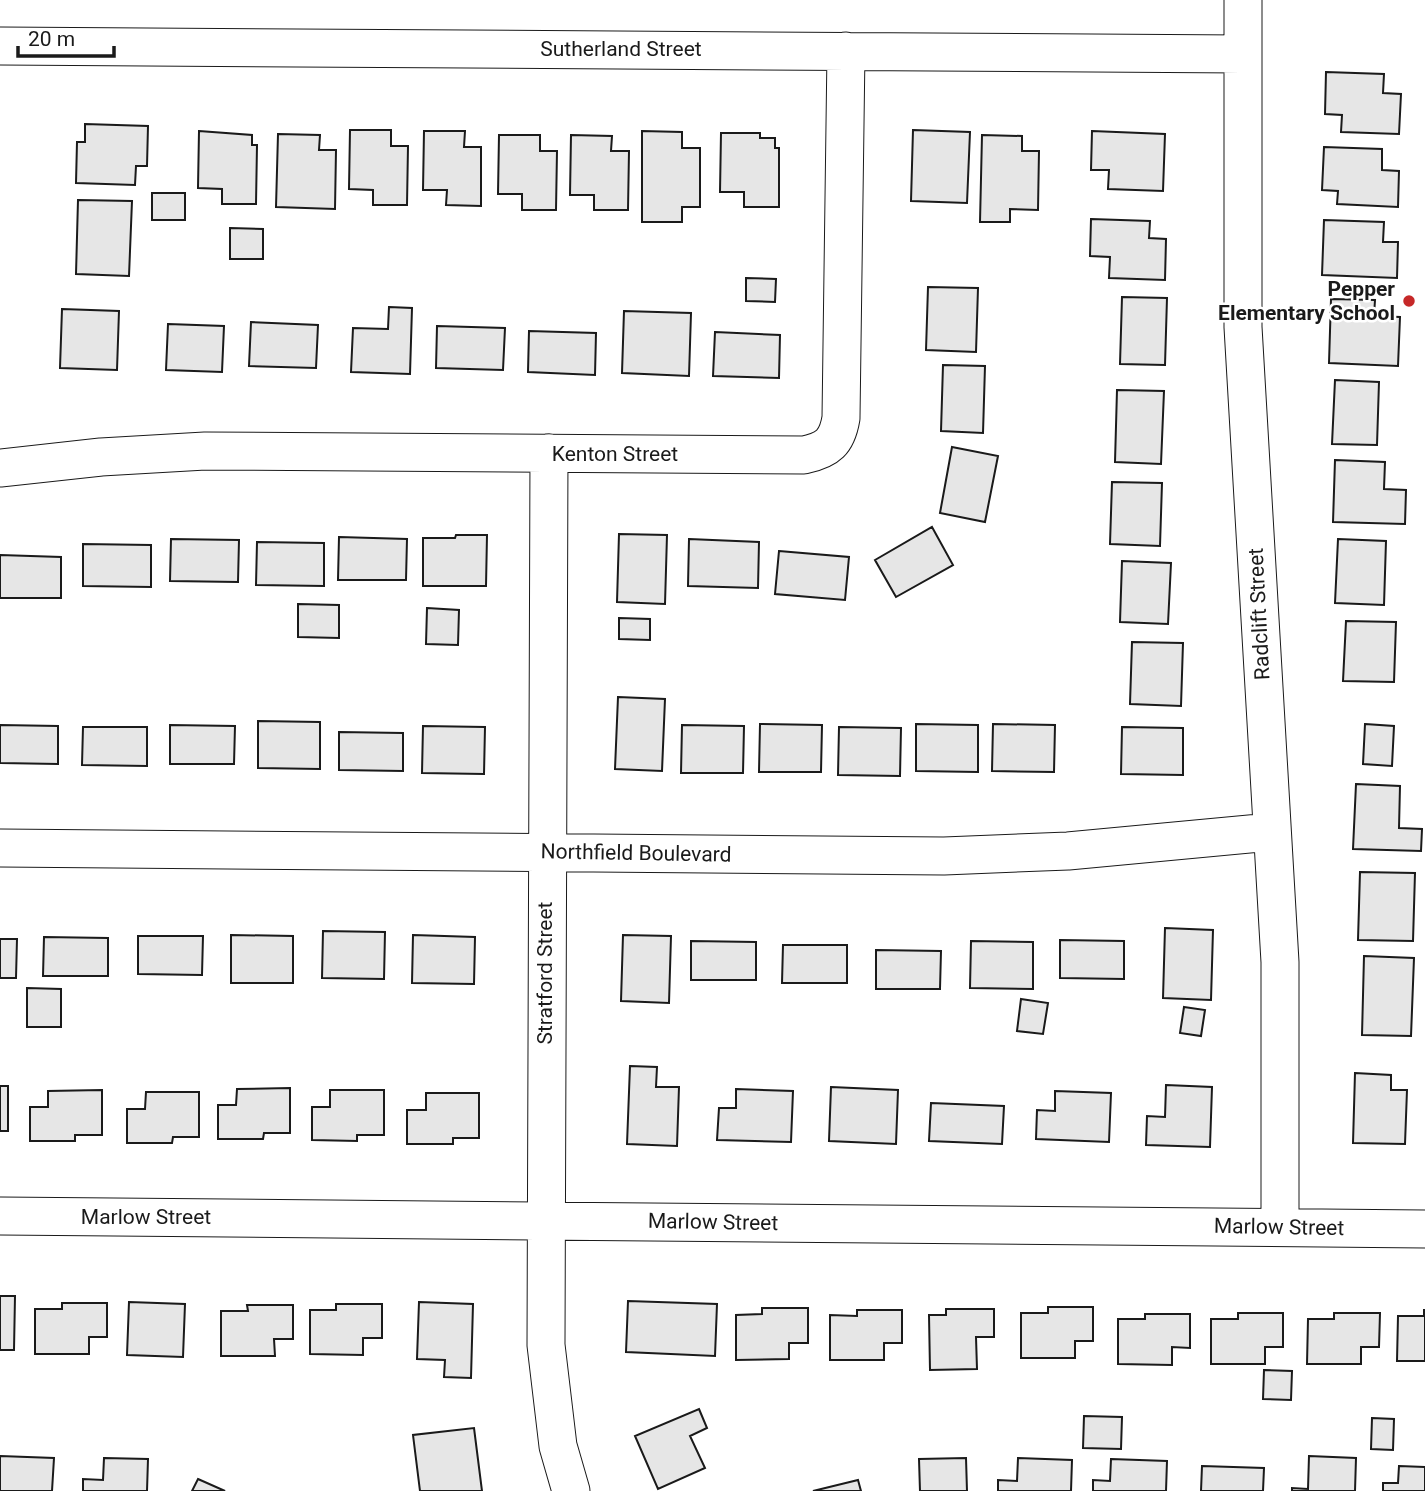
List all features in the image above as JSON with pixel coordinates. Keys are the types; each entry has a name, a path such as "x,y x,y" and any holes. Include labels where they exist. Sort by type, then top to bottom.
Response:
{"street":[{"name":"Radclift Street","path":"1243,0 1243,327 1281,1016 1280,1227"},
{"name":"Sutherland Street","path":"0,46 1242,54"},
{"name":"Kenton Street","path":"0,468 101,457 205,451 804,456 831,446 839,432 841,418 846,51"},
{"name":"Stratford Street","path":"549,453 544,1220 546,1345 558,1446 571,1491"},
{"name":"Northfield Boulevard","path":"0,848 981,856 1271,832"},
{"name":"Marlow Street","path":"0,1216 1425,1229"}],"building":[{"path":"1326,72 1384,74 1383,93 1401,94 1399,134 1341,132 1342,115 1325,114"},
{"path":"85,124 148,126 147,166 136,166 135,185 76,183 77,142 85,142"},
{"path":"350,130 391,130 391,146 408,146 407,205 373,205 373,190 349,189"},
{"path":"913,130 970,132 967,203 911,201"},
{"path":"199,131 252,135 252,145 257,145 256,204 222,204 222,189 198,188"},
{"path":"424,131 465,131 464,147 481,147 481,206 446,205 447,190 423,190"},
{"path":"642,131 682,132 682,148 700,148 700,207 682,207 682,222 642,222"},
{"path":"1092,131 1165,134 1163,191 1108,189 1109,170 1091,170"},
{"path":"721,133 760,133 760,138 775,138 775,148 779,148 779,207 744,207 744,192 720,192"},
{"path":"278,134 320,135 319,150 336,150 335,209 276,207"},
{"path":"499,135 540,135 540,151 557,151 556,210 522,210 522,194 498,194"},
{"path":"571,135 612,136 611,151 629,151 628,210 594,210 594,195 570,195"},
{"path":"982,135 1022,136 1022,151 1039,151 1038,210 1010,209 1010,222 980,222"},
{"path":"1324,147 1382,149 1382,170 1399,171 1398,207 1337,204 1338,191 1322,190"},
{"path":"152,193 185,193 185,220 152,220"},
{"path":"78,200 132,201 129,276 76,274"},
{"path":"1091,219 1150,221 1149,238 1166,239 1165,280 1109,278 1110,257 1090,256"},
{"path":"1324,220 1384,222 1383,242 1398,242 1397,278 1322,275"},
{"path":"230,228 263,229 263,259 230,259"},
{"path":"746,278 776,279 775,302 746,301"},
{"path":"928,287 978,288 976,352 926,350"},
{"path":"1122,297 1167,298 1165,365 1120,364"},
{"path":"1331,299 1375,300 1374,316 1400,317 1398,366 1329,363"},
{"path":"389,307 412,308 410,374 351,372 353,328 388,329"},
{"path":"62,309 119,311 117,370 60,368"},
{"path":"624,311 691,313 689,376 622,373"},
{"path":"251,322 318,325 316,368 249,366"},
{"path":"168,324 224,326 222,372 166,370"},
{"path":"437,326 505,328 503,370 436,368"},
{"path":"529,331 596,333 595,375 528,372"},
{"path":"715,332 780,335 779,378 713,376"},
{"path":"943,365 985,366 983,433 941,431"},
{"path":"1335,380 1379,382 1377,445 1332,444"},
{"path":"1117,390 1164,391 1161,464 1115,462"},
{"path":"952,447 998,456 985,522 940,513"},
{"path":"1335,460 1385,462 1384,489 1406,490 1405,524 1333,522"},
{"path":"1112,482 1162,483 1160,546 1110,544"},
{"path":"932,527 953,565 896,597 875,560"},
{"path":"619,534 667,535 665,604 617,602"},
{"path":"456,535 487,535 486,586 423,586 423,538 455,538"},
{"path":"339,537 407,539 406,580 338,580"},
{"path":"171,539 239,540 238,582 170,581"},
{"path":"689,539 759,542 758,588 688,586"},
{"path":"1338,539 1386,541 1384,605 1335,603"},
{"path":"257,542 324,543 324,586 256,585"},
{"path":"83,544 151,545 151,587 83,586"},
{"path":"779,551 849,557 845,600 775,594"},
{"path":"0,555 61,557 61,598 0,598"},
{"path":"1122,561 1171,563 1168,624 1120,622"},
{"path":"298,604 339,605 339,638 298,637"},
{"path":"427,608 459,610 458,645 426,644"},
{"path":"619,618 650,619 650,640 619,639"},
{"path":"1346,621 1396,622 1394,682 1343,681"},
{"path":"1132,642 1183,643 1181,706 1130,704"},
{"path":"618,697 665,699 662,771 615,769"},
{"path":"258,721 320,722 320,769 258,768"},
{"path":"760,724 822,725 821,772 759,772"},
{"path":"916,724 978,725 978,772 916,771"},
{"path":"993,724 1055,725 1054,772 992,771"},
{"path":"1365,724 1394,726 1392,766 1363,764"},
{"path":"0,725 58,726 58,764 0,763"},
{"path":"170,725 235,726 234,764 170,764"},
{"path":"682,725 744,726 743,773 681,773"},
{"path":"423,726 485,727 484,774 422,773"},
{"path":"83,727 147,727 147,766 82,765"},
{"path":"839,727 901,728 900,776 838,775"},
{"path":"1122,727 1183,728 1183,775 1121,774"},
{"path":"339,732 403,733 403,771 339,770"},
{"path":"1356,784 1400,786 1399,828 1422,829 1421,851 1353,849"},
{"path":"1360,872 1415,873 1413,941 1358,940"},
{"path":"1165,928 1213,930 1211,1000 1163,998"},
{"path":"323,931 385,932 384,979 322,978"},
{"path":"231,935 293,936 293,983 231,983"},
{"path":"413,935 475,937 474,984 412,983"},
{"path":"623,935 671,936 669,1003 621,1001"},
{"path":"138,936 203,936 202,975 138,974"},
{"path":"44,937 108,938 108,976 43,976"},
{"path":"0,939 17,939 16,978 0,978"},
{"path":"1060,940 1124,941 1124,979 1060,978"},
{"path":"691,941 756,942 756,980 691,980"},
{"path":"971,941 1033,942 1033,989 970,988"},
{"path":"783,945 847,945 847,983 782,983"},
{"path":"876,950 941,951 940,989 876,989"},
{"path":"1364,956 1414,958 1411,1036 1362,1035"},
{"path":"27,988 61,989 61,1027 27,1027"},
{"path":"1021,999 1048,1003 1043,1034 1017,1031"},
{"path":"1184,1007 1205,1010 1201,1036 1180,1033"},
{"path":"630,1066 657,1067 656,1087 679,1087 677,1146 627,1144"},
{"path":"1355,1073 1391,1075 1391,1090 1407,1090 1405,1144 1353,1143"},
{"path":"1166,1085 1212,1087 1210,1147 1146,1145 1147,1116 1165,1117"},
{"path":"0,1086 8,1086 8,1131 0,1131"},
{"path":"831,1087 898,1090 896,1144 829,1141"},
{"path":"290,1088 290,1133 264,1133 263,1139 218,1139 218,1105 236,1105 237,1089"},
{"path":"736,1089 793,1091 791,1142 717,1140 719,1108 736,1108"},
{"path":"102,1090 102,1135 75,1135 75,1141 30,1141 30,1107 48,1107 48,1091"},
{"path":"330,1090 384,1090 384,1135 357,1135 357,1141 312,1140 312,1107 330,1107"},
{"path":"1055,1091 1111,1093 1109,1142 1036,1139 1037,1110 1055,1111"},
{"path":"146,1092 199,1092 199,1137 173,1137 172,1143 127,1143 127,1109 145,1109"},
{"path":"426,1093 479,1093 479,1138 453,1138 453,1144 407,1144 407,1110 426,1110"},
{"path":"931,1103 1004,1106 1002,1144 929,1141"},
{"path":"0,1296 15,1296 14,1350 0,1350"},
{"path":"628,1301 717,1304 715,1356 626,1352"},
{"path":"129,1302 185,1304 183,1357 127,1355"},
{"path":"419,1302 473,1304 471,1378 444,1377 445,1360 417,1359"},
{"path":"62,1303 107,1303 107,1337 89,1337 89,1354 35,1354 35,1309 62,1309"},
{"path":"336,1304 382,1304 382,1338 363,1338 363,1355 310,1354 310,1310 336,1310"},
{"path":"247,1305 293,1305 293,1339 274,1339 275,1356 221,1356 221,1311 248,1311"},
{"path":"1048,1307 1093,1307 1093,1341 1075,1341 1075,1358 1021,1358 1021,1313 1048,1313"},
{"path":"762,1308 808,1308 808,1343 789,1343 789,1359 736,1360 736,1315 762,1314"},
{"path":"946,1309 994,1309 994,1337 976,1337 977,1369 930,1370 929,1315 946,1315"},
{"path":"857,1310 902,1310 902,1343 884,1343 884,1360 830,1360 830,1315 857,1316"},
{"path":"1424,1310 1425,1361 1397,1361 1398,1316 1424,1316"},
{"path":"1238,1313 1283,1313 1283,1347 1265,1347 1265,1364 1211,1364 1211,1319 1238,1319"},
{"path":"1334,1313 1380,1313 1379,1347 1361,1347 1361,1364 1307,1364 1308,1319 1334,1319"},
{"path":"1145,1314 1190,1314 1190,1348 1172,1347 1172,1365 1118,1364 1118,1319 1145,1319"},
{"path":"1264,1370 1292,1371 1291,1400 1263,1399"},
{"path":"699,1409 707,1428 690,1436 705,1468 658,1489 635,1436"},
{"path":"1084,1416 1122,1417 1121,1449 1083,1448"},
{"path":"1372,1418 1394,1419 1393,1450 1371,1449"},
{"path":"474,1428 482,1491 420,1491 413,1435"},
{"path":"0,1456 54,1458 52,1491 0,1491"},
{"path":"1309,1456 1356,1458 1355,1491 1292,1491 1292,1488 1308,1489"},
{"path":"104,1458 148,1459 147,1491 83,1491 83,1479 103,1480"},
{"path":"966,1458 967,1491 920,1491 919,1459"},
{"path":"1018,1458 1072,1460 1071,1491 998,1491 998,1480 1017,1481"},
{"path":"1111,1459 1167,1461 1166,1491 1093,1491 1093,1480 1110,1481"},
{"path":"1202,1466 1264,1468 1263,1491 1201,1491"},
{"path":"1399,1466 1425,1467 1425,1491 1383,1491 1383,1483 1398,1483"},
{"path":"198,1479 225,1491 192,1491"},
{"path":"858,1480 861,1491 813,1491"}],"place":[{"name":"Pepper Elementary School","path":"1409,301"}]}
